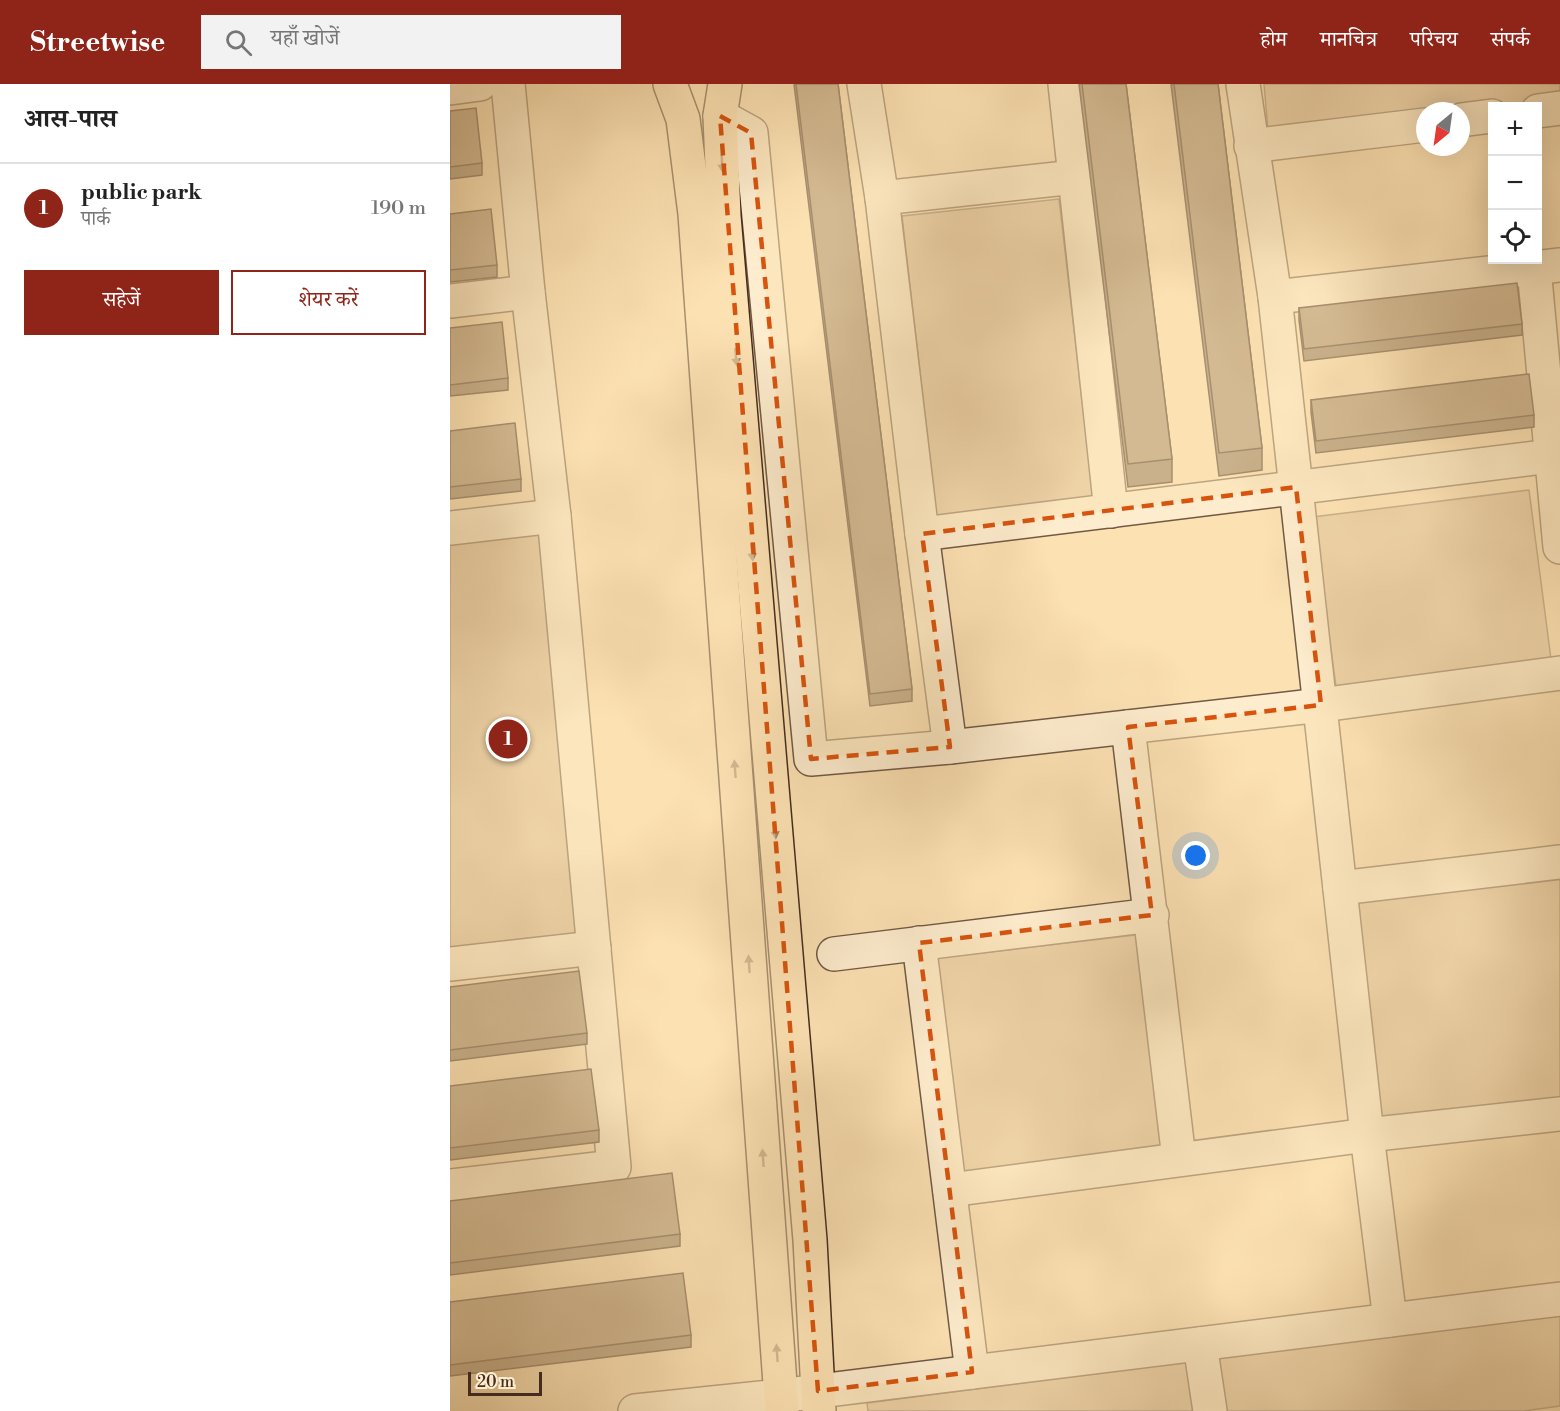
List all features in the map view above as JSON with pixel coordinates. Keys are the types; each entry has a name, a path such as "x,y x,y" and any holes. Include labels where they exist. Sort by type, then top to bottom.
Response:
{"main road":[{"path":"670,84 683,119 695,214 767,1404"},
{"path":"725,84 720,116 724,216 810,1240 818,1401"}],"street":[{"path":"450,88 480,84"},
{"path":"450,1186 614,1167 554,516 528,292 508,84"},
{"path":"864,84 882,198 950,747"},
{"path":"1065,84 1111,511"},
{"path":"1243,84 1275,297 1367,1135 1390,1320"},
{"path":"1542,110 1560,108"},
{"path":"720,116 751,133 811,759 950,747 1321,705 1560,673"},
{"path":"1470,119 1488,117"},
{"path":"1251,146 1416,125"},
{"path":"882,198 1075,177"},
{"path":"1275,297 1547,266 1551,456 1560,547"},
{"path":"450,301 528,292"},
{"path":"922,534 1551,456"},
{"path":"450,528 554,516"},
{"path":"1128,727 1152,915 1179,1160"},
{"path":"1340,888 1560,862"},
{"path":"834,954 1152,915"},
{"path":"919,943 972,1372"},
{"path":"450,964 594,948"},
{"path":"950,1190 1367,1135 1560,1114"},
{"path":"635,1411 818,1401 972,1372 1560,1299"},
{"path":"1200,1344 1209,1411"}],"highlighted area":[{"path":"720,116 751,133 811,759 950,747 922,534 1296,487 1321,705 1128,727 1152,915 919,943 972,1372 818,1391"}],"shaded area":[{"path":"1264,84 1560,84 1560,100 1488,102 1488,107 1470,109 1470,102 1416,102 1416,112 1268,130"},
{"path":"1059,199 1094,503 937,520 902,216"},
{"path":"1529,490 1551,659 1336,686 1313,517"},
{"path":"548,527 583,939 450,953 450,539"},
{"path":"1560,875 1560,1100 1378,1120 1352,898"},
{"path":"1136,935 1161,1149 962,1173 937,958"},
{"path":"1560,1313 1560,1406 1524,1411 868,1411 867,1403"}],"building":[{"path":"796,84 838,84 912,689 870,694"},
{"path":"1082,84 1126,84 1172,459 1128,464"},
{"path":"1174,84 1218,84 1262,448 1219,453"},
{"path":"476,108 482,163 450,167 450,111"},
{"path":"491,209 497,265 450,270 450,214"},
{"path":"1517,283 1522,324 1304,349 1299,308"},
{"path":"502,322 508,378 450,385 450,328"},
{"path":"1529,374 1534,415 1316,441 1311,400"},
{"path":"515,423 521,479 450,487 450,431"},
{"path":"579,971 587,1033 450,1050 450,987"},
{"path":"591,1069 599,1130 450,1148 450,1086"},
{"path":"672,1173 680,1234 450,1263 450,1201"},
{"path":"683,1273 691,1335 450,1365 450,1302"}],"place":[{"name":"public park","path":"508,739"}]}
